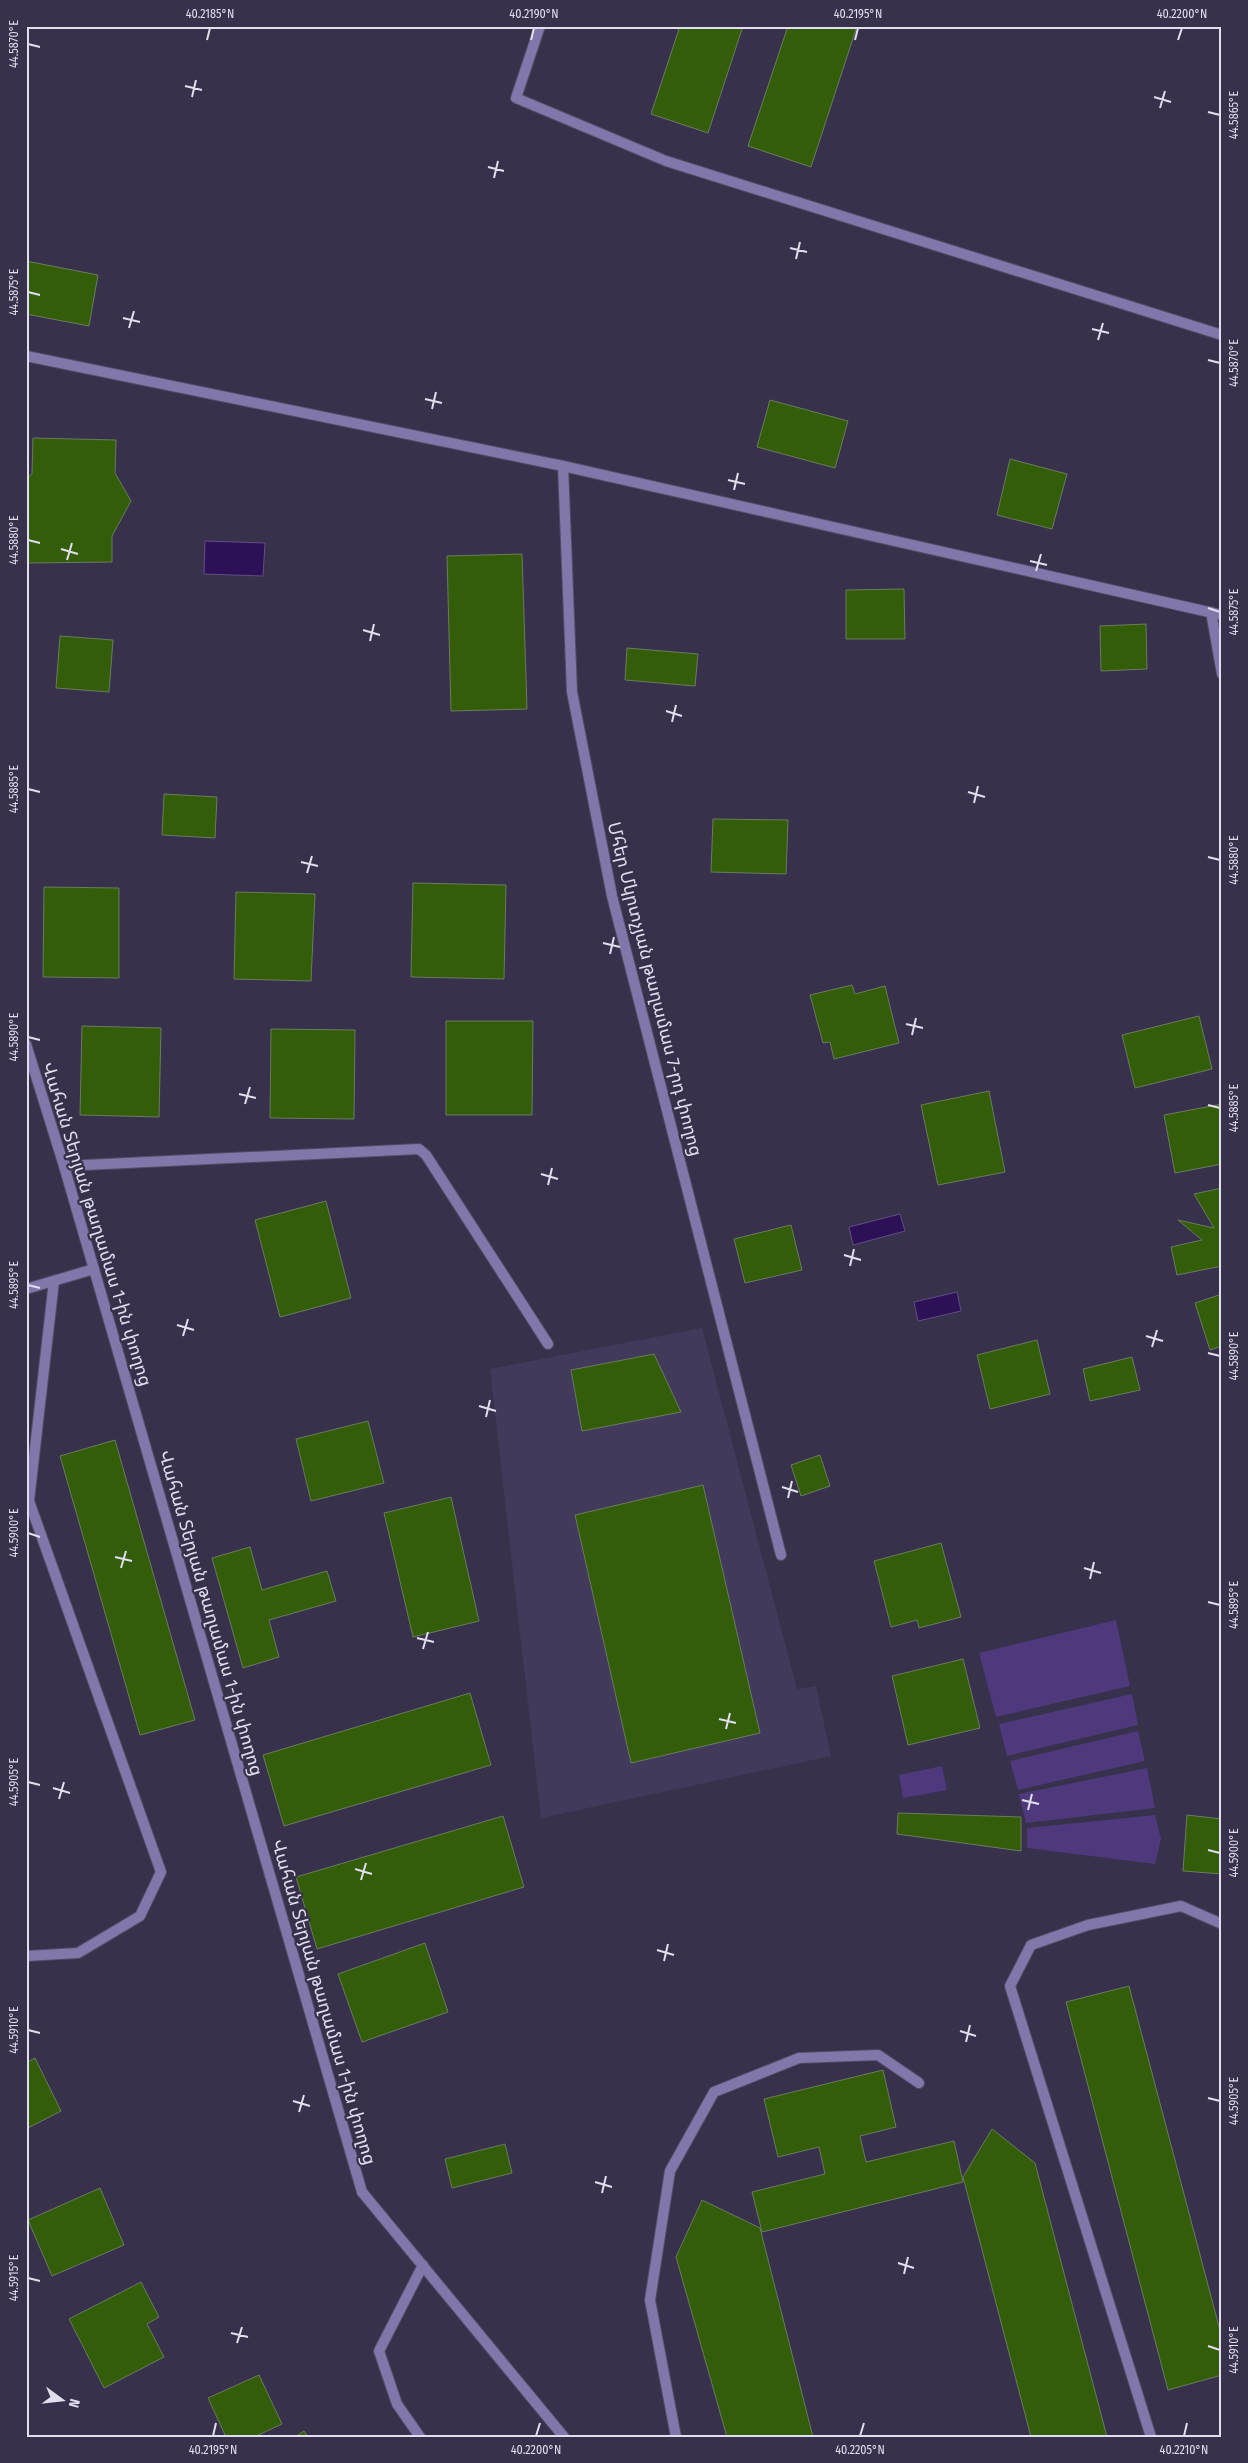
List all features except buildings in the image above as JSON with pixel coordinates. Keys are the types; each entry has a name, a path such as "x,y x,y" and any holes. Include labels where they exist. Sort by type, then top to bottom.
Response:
{"street":[{"path":"540,26 516,98 666,161 1222,335"},
{"path":"26,356 563,466 1222,615"},
{"name":"Մհեր Մկրտչյան թաղամաս 7-րդ փողոց","path":"563,466 572,692 612,896 781,1555"},
{"path":"1211,612 1222,674"},
{"name":"Վահան Տերյան թաղամաս 1-ին փողոց","path":"26,1044 64,1166 362,2192 423,2265"},
{"path":"64,1166 419,1149 426,1156 548,1344"},
{"path":"26,1289 94,1269"},
{"path":"26,1956 78,1953 140,1916 161,1872 29,1500 54,1281"},
{"path":"1151,2437 1010,1986 1031,1945 1088,1925 1181,1906 1222,1924"},
{"path":"676,2437 650,2300 670,2171 714,2092 800,2058 878,2055 919,2083"},
{"path":"420,2437 397,2404 379,2351 423,2265 564,2437"}],"shaded area":[{"path":"205,541 265,543 263,576 204,574"},
{"path":"900,1214 905,1231 853,1245 849,1227"},
{"path":"957,1292 961,1311 918,1321 914,1302"},
{"path":"702,1328 797,1689 816,1686 831,1756 541,1818 490,1369"},
{"path":"1116,1620 1130,1686 996,1717 979,1653"},
{"path":"1132,1694 1138,1725 1007,1756 999,1724"},
{"path":"1138,1731 1145,1761 1018,1790 1010,1761"},
{"path":"942,1766 947,1790 903,1798 899,1775"},
{"path":"1147,1768 1155,1808 1026,1823 1019,1794"},
{"path":"1155,1815 1161,1839 1155,1864 1027,1848 1027,1828"}]}
